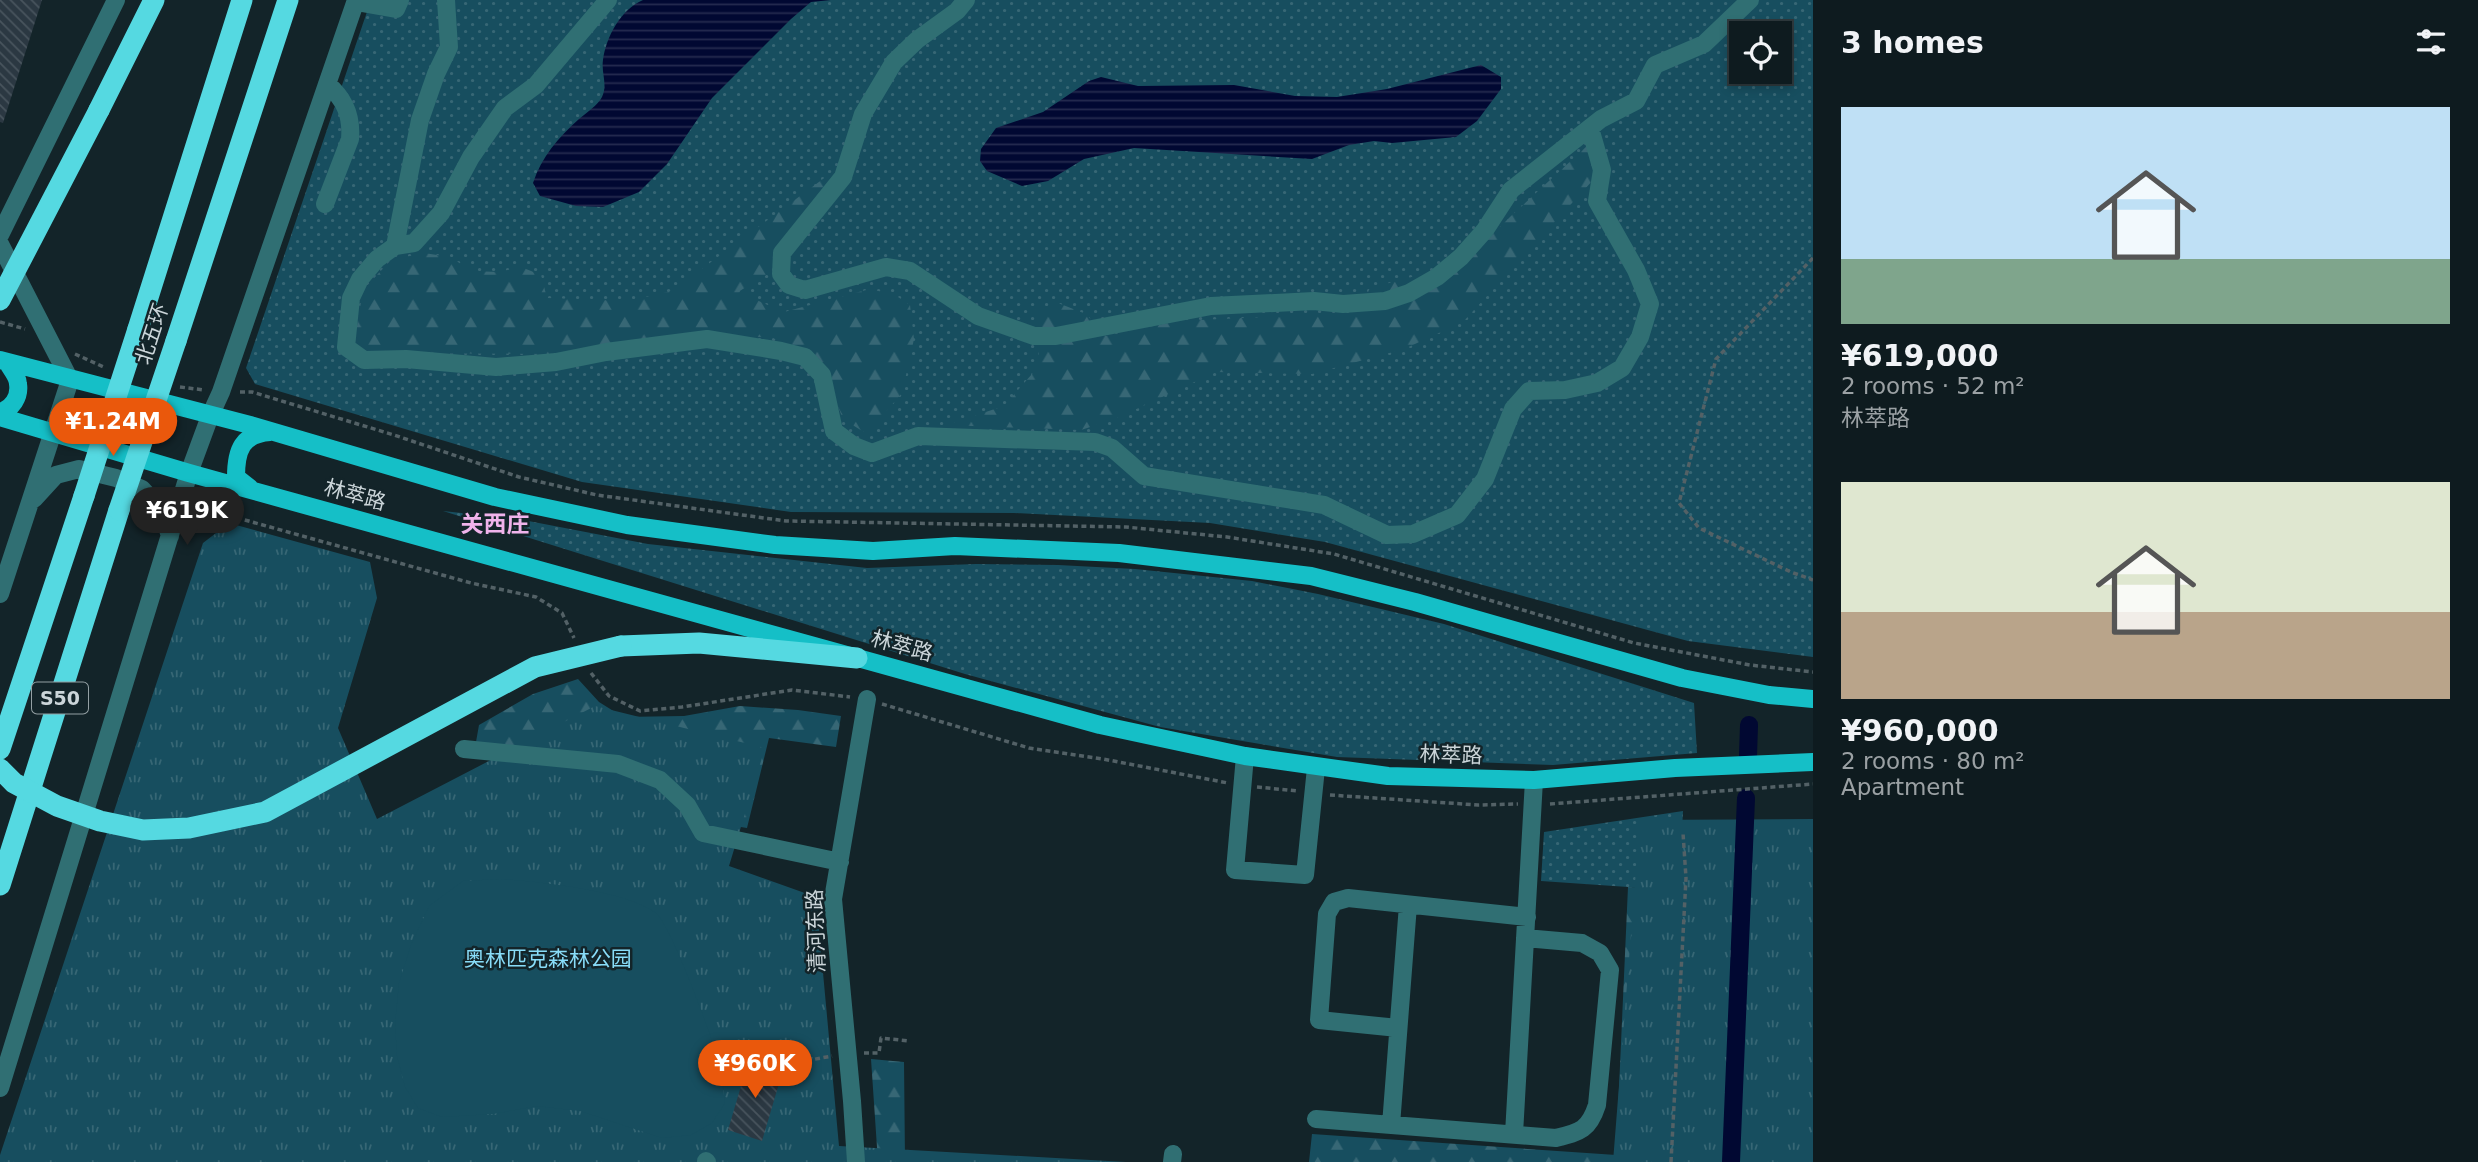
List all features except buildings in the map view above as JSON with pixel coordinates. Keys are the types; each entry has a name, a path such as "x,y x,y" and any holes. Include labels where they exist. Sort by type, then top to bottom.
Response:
{"highway":[{"path":"0,300 154,0"},
{"name":"北五环","path":"0,749 138,329 242,0"},
{"name":"北五环","path":"0,885 288,0"},
{"path":"0,769 15,783 57,806 100,821 143,830 189,828 265,812 535,667 621,646 699,643 857,658"}],"main road":[{"name":"林萃路","path":"4,361 274,432 495,497 627,524 775,545 873,551 955,546 1119,553 1311,576 1682,678 1769,695 1813,699"},
{"path":"0,414 16,400 19,383 4,361"},
{"name":"林萃路","path":"0,414 189,473 1100,725 1245,756 1388,776 1534,780 1675,768 1813,762"},
{"path":"255,491 236,477 237,455 248,437 256,433 274,432"}],"street":[{"path":"0,234 116,0"},
{"path":"0,1088 189,473 209,416 221,392 356,1 396,9 400,0"},
{"path":"395,247 420,120 436,74 449,47 446,0"},
{"path":"608,0 536,85 505,108 471,157 441,213 414,243 395,247 377,259 360,279 351,298 346,347 364,360 406,359 496,367 556,362 606,352 707,339 781,351 805,357 821,375 834,431 854,446 872,453 918,436 1094,442 1112,448 1144,476 1173,483 1324,505 1387,535 1413,534 1457,515 1485,478 1513,409 1529,391 1565,390 1597,383 1622,368 1640,337 1650,304 1636,270 1597,201 1602,170 1590,128"},
{"path":"966,0 957,11 916,40 894,62 863,114 844,177 798,230 782,253 781,274 789,285 805,290 886,267 910,271 978,316 1034,336 1056,336 1211,306 1314,301 1343,304 1385,301 1409,293 1437,278 1461,257 1485,230 1511,190 1601,119 1636,101 1655,65 1704,44 1750,0"},
{"path":"326,204 351,130 344,102 327,84"},
{"path":"0,244 70,380 0,594"},
{"path":"30,503 56,475 79,469 116,478 142,489 164,517 170,536"},
{"name":"清河东路","path":"856,1162 833,900 867,699"},
{"path":"464,749 618,764 660,780 687,805 703,832 840,863"},
{"path":"1245,756 1235,870 1305,874 1316,768"},
{"path":"1514,1134 1534,780"},
{"path":"1398,1028 1319,1020 1327,914 1334,902 1348,898 1527,917"},
{"path":"1391,1125 1408,905"},
{"path":"1315,1119 1556,1138 1574,1133 1591,1122 1597,1105 1609,970 1600,953 1582,943 1525,938"}],"path":[{"path":"1813,258 1716,359 1678,503 1699,528 1813,580"},
{"path":"1671,1162 1686,878 1683,833"},
{"path":"783,1070 805,1061 848,1053 879,1054 881,1038 910,1041"}],"green space":[{"path":"371,0 1813,0 1813,657 1688,641 1325,542 1210,523 1014,513 791,512 582,482 255,384 246,368"},
{"path":"1587,146 1594,179 1463,322 1404,349 1312,374 1216,372 1115,419 1081,430 946,425 1004,406 1032,374 1039,360 1035,310 1058,303 1086,314 1106,336 1177,321 1358,313 1370,288 1423,274 1454,273"},
{"path":"831,173 828,189 782,237 766,275 738,292 784,312 870,289 895,295 910,305 914,339 902,393 867,434 843,419 819,359 771,337 660,336 555,354 366,353 354,344 363,290 391,260 424,253 450,257 472,271 498,272 521,267 541,275 547,298 628,301 672,291"},
{"path":"443,511 518,519 648,544 867,568 976,564 1058,565 1135,569 1252,581 1444,624 1694,703 1697,753 1553,765 1337,757 1160,727 965,674"},
{"name":"奥林匹克森林公园","path":"229,523 370,562 377,598 338,728 377,819 595,706 765,748 729,866 816,897 839,1146 1126,1162 0,1162 0,1155 203,543"},
{"path":"578,679 599,702 623,717 684,716 740,706 841,716 836,747 769,738 747,828 710,822 476,742 479,725 533,694"},
{"path":"1683,811 1679,888 1541,881 1544,832"},
{"path":"1813,819 1813,1162 1613,1162 1640,820"},
{"path":"500,879 603,893 642,905 656,913 681,960 720,1066 725,1103 712,1123 691,1135 662,1138 580,1111 537,1106 493,1114 442,1117 418,1108 405,1087 397,1056 395,1024 399,983 411,945 429,906 463,881"},
{"path":"1628,887 1679,888 1666,1162 1309,1162 1312,1134 1616,1155"},
{"path":"871,1059 904,1062 905,1162 878,1162"}],"shaded area":[{"path":"643,0 831,0 811,2 712,98 667,164 639,192 603,207 576,206 540,196 533,183 541,164 564,133 600,100 604,92 603,60 607,42 621,17"},
{"path":"1481,65 1501,77 1501,89 1477,121 1456,137 1392,143 1374,141 1349,145 1312,159 1134,148 1084,159 1048,181 1022,186 987,171 980,161 981,149 996,128 1043,112 1089,81 1101,77 1138,86 1234,85 1295,96 1337,97 1387,89"}],"waterway":[{"path":"1748,756 1749,725"},
{"path":"1731,1162 1746,798"}],"district":[{"name":"关西庄","path":"495,524"}]}
